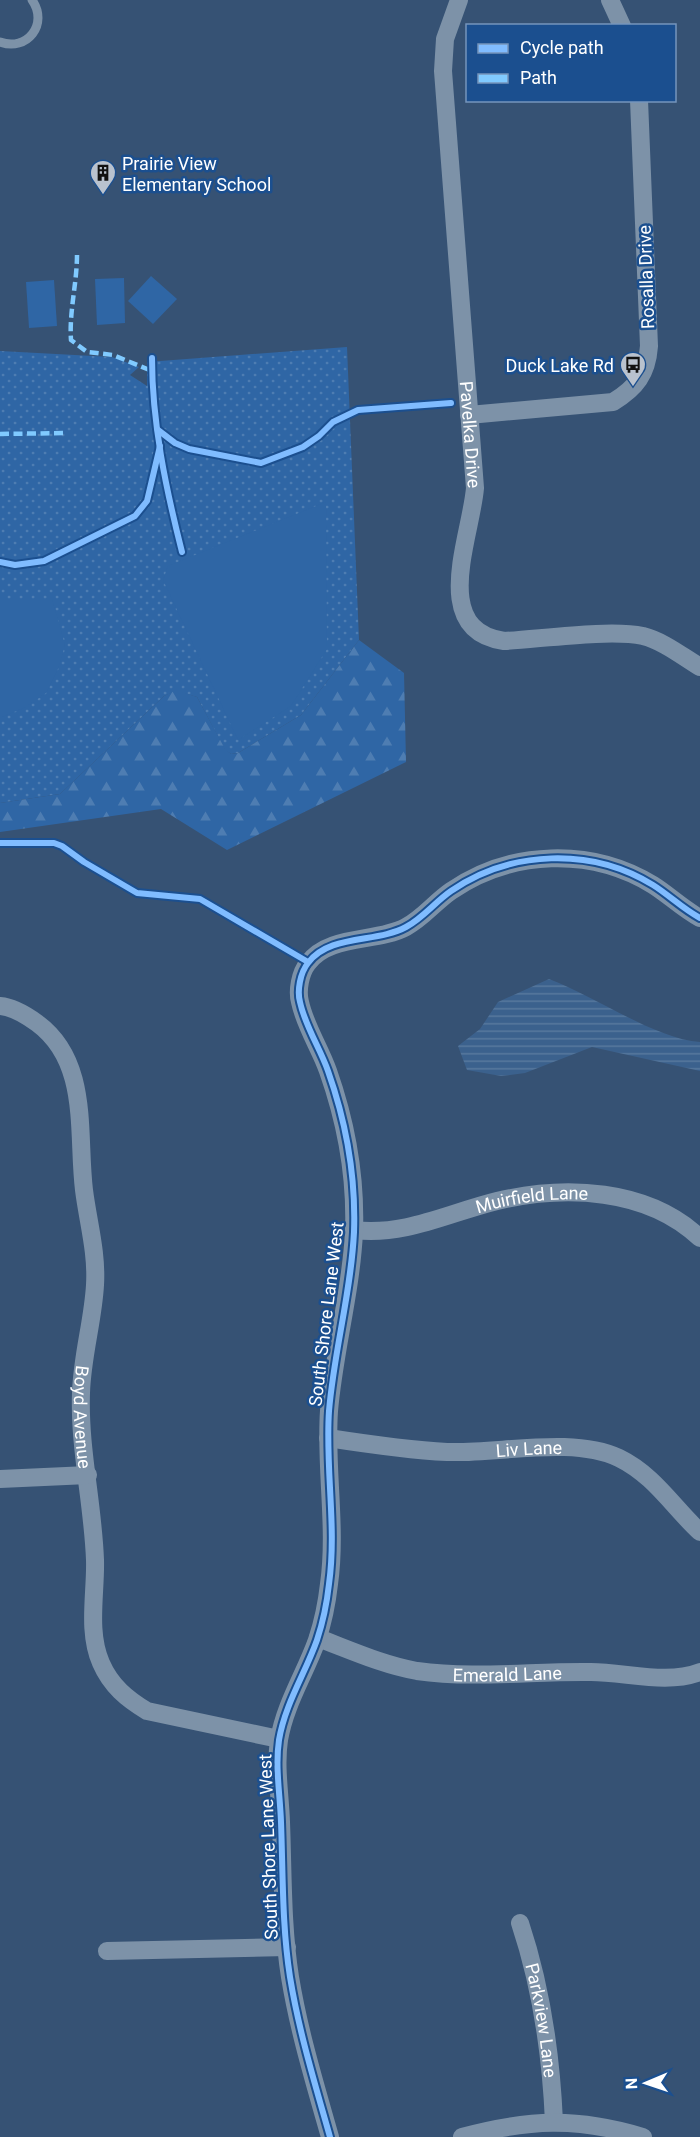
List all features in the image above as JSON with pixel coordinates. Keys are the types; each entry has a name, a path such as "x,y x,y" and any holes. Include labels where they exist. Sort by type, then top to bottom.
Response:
{"street":[{"name":"Pavelka Drive","path":"459,0 445,39 443,71 475,489 473,512 460,553 465,619 475,631 489,639 504,641 623,634 644,636 664,645 700,667"},
{"path":"610,0 621,24"},
{"name":"Rosalla Drive","path":"469,415 613,402 639,394 648,364 649,346 639,102"},
{"name":"South Shore Lane West","path":"330,2137 304,2043 287,1947 278,1792 279,1739 287,1706 318,1638 330,1580 328,1438 334,1370 349,1285 354,1230 352,1174 343,1119 327,1067 298,998 300,979 308,962 324,950 341,943 384,936 405,928 450,892 480,875 514,863 548,858 584,859 618,868 650,884 700,918"},
{"name":"Boyd Avenue","path":"0,1006 28,1016 47,1030 63,1049 78,1095 84,1191 96,1258 95,1288 81,1392 95,1560 95,1640 100,1662 112,1683 128,1700 147,1711 279,1739"},
{"name":"Muirfield Lane","path":"354,1230 395,1230 425,1225 497,1201 542,1194 589,1194 635,1200 661,1209 683,1222 700,1238"},
{"name":"Liv Lane","path":"328,1438 446,1452 568,1448 594,1450 618,1458 640,1470 700,1532"},
{"path":"0,1479 88,1475"},
{"name":"Emerald Lane","path":"318,1638 383,1663 417,1671 453,1674 594,1672 678,1678 700,1672"},
{"name":"Parkview Lane","path":"520,1923 541,1999 549,2043 554,2122"},
{"name":"South Shore Lane West","path":"106,1951 287,1947"},
{"path":"462,2137 523,2123 554,2122 594,2125 643,2137"}],"lane":[{"path":"0,42 18,44 32,35 38,21 32,0"}],"green space":[{"path":"151,276 177,299 153,324 128,301"},
{"path":"124,278 125,323 97,325 95,279"},
{"path":"54,280 57,326 29,328 26,282"},
{"path":"347,347 359,640 301,715 238,753 231,754 225,750 197,697 176,691 164,696 60,794 0,803 0,351 112,357 139,367 130,375 147,386 147,362"},
{"path":"326,502 327,649 291,706 238,740 163,580 168,566"},
{"path":"0,599 52,599 65,645 58,669 46,693 26,707 2,717 0,717"},
{"path":"359,640 404,673 406,762 227,850 161,809 0,832 0,803 60,794 164,696 176,690 197,697 225,749 231,754 238,753 301,715"}],"shaded area":[{"path":"549,979 664,1033 700,1042 700,1071 592,1047 525,1073 501,1076 467,1070 458,1046 480,1029 498,1002"}],"marked path":[{"path":"77,255 71,340 87,352 113,355 152,371"},
{"path":"0,434 66,433"}],"cycle path":[{"path":"152,358 154,407 161,456 182,552"},
{"path":"158,430 175,443 189,449 261,463 303,447 333,422 358,410 451,403"},
{"path":"0,562 15,565 44,561 135,516 147,501 160,446"},
{"path":"0,843 54,843 137,893 200,899 308,962"},
{"path":"330,2137 303,2038 287,1958 277,1760 282,1727 290,1702 317,1640 328,1591 332,1541 328,1454 329,1411 350,1277 354,1211 345,1130 328,1071 302,1011 299,998 301,977 308,963 328,947 394,932 406,927 451,891 474,877 499,867 525,861 551,858 578,859 604,864 653,885 700,918"}],"place":[{"name":"Prairie View Elementary School","path":"103,196"},
{"name":"Duck Lake Rd","path":"633,388"}]}
